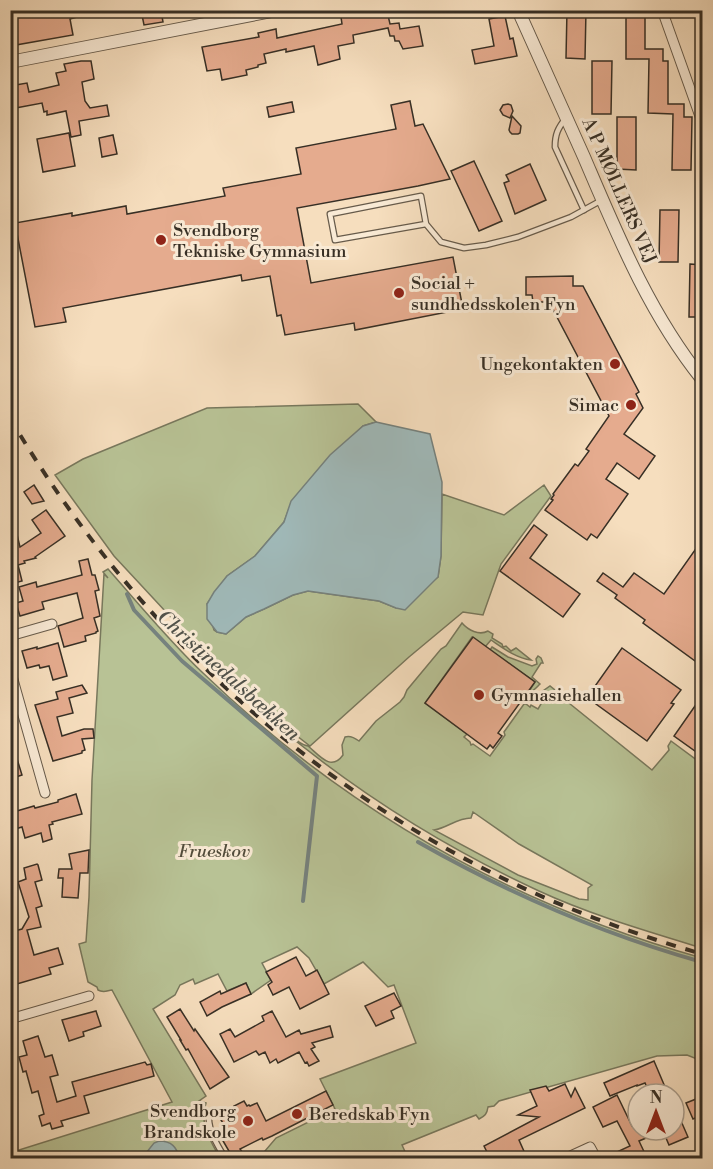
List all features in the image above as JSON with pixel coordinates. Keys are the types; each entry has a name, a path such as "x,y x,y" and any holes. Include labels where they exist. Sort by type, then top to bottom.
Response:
{"street":[{"path":"10,62 277,10"},
{"name":"A P MØLLERS VEJ","path":"518,10 631,263 661,320 702,379"},
{"path":"662,10 702,122"},
{"path":"10,636 52,624"},
{"path":"10,669 45,793"},
{"path":"10,1019 89,996"},
{"path":"566,1158 591,1147 596,1158"}],"lane":[{"path":"566,117 557,129 555,147 585,210"},
{"path":"426,224 335,240 330,214 421,196 426,224 441,242 464,248 518,237 571,217 602,200"},
{"path":"208,1112 211,1133 225,1158"}],"green space":[{"path":"358,404 376,422 363,426 292,501 284,522 255,556 227,576 207,604 214,630 217,632 226,634 246,617 293,595 308,591 379,601 396,608 438,577 441,556 442,494 504,515 544,485 551,496 501,564 483,615 463,612 310,746 279,722 299,742 308,746 325,760 334,762 339,760 343,755 342,745 345,737 359,741 376,721 400,702 407,690 446,646 462,623 474,631 481,633 488,631 493,634 492,638 503,647 506,646 511,651 516,648 531,660 515,655 491,640 485,647 472,637 425,703 467,734 464,737 471,745 473,744 490,756 524,704 538,709 541,704 535,700 550,686 652,770 669,750 668,746 671,741 702,764 702,897 700,901 702,903 702,948 599,915 539,891 465,854 360,789 327,765 263,714 269,713 232,683 114,556 55,475 83,459 207,408","holes":["473,812 519,844 592,885 588,888 588,900 579,899 518,875 434,830 471,818"]},
{"name":"Frueskov","path":"108,569 190,661 257,722 314,768 373,809 435,847 498,881 632,936 702,958 702,1061 687,1055 657,1056 499,1101 494,1106 488,1107 479,1119 476,1115 402,1145 407,1156 401,1158 259,1158 276,1138 335,1109 320,1079 416,1043 394,985 388,987 363,962 324,984 309,958 297,947 262,963 271,980 251,994 246,983 227,991 218,974 195,984 193,979 180,985 175,995 153,1009 206,1096 199,1101 206,1103 205,1125 220,1158 21,1158 19,1150 172,1102 112,990 100,991 88,982 79,944 86,942 92,780 104,574 108,578 103,572"},
{"path":"492,647 508,657 532,666 537,664 538,656 541,658 543,663 532,677 540,684 528,693 535,682 490,650"}],"water":[{"path":"376,422 430,434 442,482 441,556 438,577 405,610 379,601 308,591 293,595 246,617 226,634 217,632 207,619 207,604 214,592 227,576 255,556 284,522 291,501 330,455 363,426"},
{"path":"159,1141 173,1145 180,1158 142,1158 154,1143"}],"building":[{"path":"10,10 88,10 88,14 70,19 73,35 10,46"},
{"path":"567,10 586,10 585,59 566,58"},
{"path":"626,10 645,10 645,49 663,49 663,61 668,61 668,104 684,104 684,117 692,117 691,170 672,170 673,114 648,113 649,59 626,59"},
{"path":"161,11 163,22 144,25 142,15"},
{"path":"387,11 390,24 399,23 400,29 419,26 423,46 403,49 399,41 395,41 394,36 390,36 388,28 353,35 354,43 338,46 340,59 318,65 314,46 264,54 266,63 246,70 247,75 222,80 220,69 207,71 202,47 259,37 258,33 276,29 277,38 342,24 341,17 358,14 358,17"},
{"path":"505,16 510,39 513,38 517,56 475,64 472,50 494,46 489,19"},
{"path":"91,61 94,79 82,82 85,101 90,108 107,105 109,116 79,121 81,135 71,137 66,111 47,115 42,103 10,109 10,86 27,83 29,92 59,85 56,73 66,71 64,64"},
{"path":"592,61 612,61 611,114 592,114"},
{"name":"Svendborg Tekniske Gymnasium","path":"410,101 415,126 423,124 450,179 297,208 311,283 453,257 463,309 355,330 354,323 285,335 281,315 277,316 270,276 242,281 241,275 63,308 66,322 35,327 15,223 126,206 127,214 225,196 223,188 301,174 296,148 396,129 391,105"},
{"path":"292,102 294,112 269,117 267,107"},
{"path":"503,105 511,105 513,111 510,118 503,115 500,110"},
{"path":"512,116 521,126 518,134 512,134 509,130"},
{"path":"617,117 636,117 636,170 617,169"},
{"path":"69,133 75,166 43,172 37,139"},
{"path":"113,135 117,154 102,157 99,138"},
{"path":"474,161 502,221 479,231 451,171"},
{"path":"530,164 546,200 515,214 504,183 509,181 506,175"},
{"path":"660,210 679,210 678,262 659,262"},
{"path":"690,264 702,265 702,317 689,317"},
{"name":"Simac","path":"573,276 573,286 583,286 639,392 636,394 643,408 624,434 655,456 639,479 617,463 606,479 628,494 597,538 591,534 587,540 545,510 553,500 551,499 553,494 575,464 578,466 589,451 586,449 609,416 549,302 533,302 532,295 526,295 526,277"},
{"path":"34,485 44,501 32,504 24,492"},
{"path":"46,510 65,536 36,558 18,565 22,581 10,584 10,522 14,522 20,547 41,533 32,520"},
{"path":"534,525 547,535 530,558 580,594 563,617 500,571"},
{"path":"702,540 702,611 698,616 702,619 702,666 643,623 645,620 615,598 617,595 597,581 603,573 623,587 634,573 664,594"},
{"path":"88,559 99,590 95,591 100,616 94,618 98,631 85,636 86,641 64,647 58,626 83,618 77,593 42,602 44,609 20,616 16,603 23,601 19,587 36,582 37,587 82,575 79,561"},
{"name":"Gymnasiehallen","path":"473,637 535,682 498,733 502,736 493,748 490,745 487,749 425,703"},
{"path":"58,643 67,676 53,680 49,666 40,668 39,665 27,668 22,651"},
{"path":"622,648 681,690 671,703 674,704 647,741 588,696"},
{"path":"82,685 87,693 69,698 73,713 57,717 62,736 84,729 93,729 94,738 82,739 85,750 82,753 53,761 35,705 58,699 56,692"},
{"path":"702,696 702,756 674,736"},
{"path":"13,746 22,775 10,779 10,747"},
{"path":"76,794 82,814 52,822 53,824 49,825 52,839 43,842 41,833 25,838 22,827 15,829 10,813 58,802 58,800"},
{"path":"89,850 88,873 80,873 78,898 62,897 63,878 58,878 59,869 72,869 69,854"},
{"path":"37,864 42,880 35,882 42,906 36,908 41,927 27,930 34,955 58,948 63,964 49,968 51,974 10,986 10,955 14,954 12,948 15,947 10,932 22,929 29,917 18,882 26,879 24,868"},
{"path":"296,957 306,976 317,970 329,994 300,1009 289,987 273,995 268,985 272,982 266,972"},
{"path":"246,983 251,994 207,1016 200,1002 220,991 221,994"},
{"path":"394,993 401,1006 391,1011 394,1018 376,1026 365,1006"},
{"path":"180,1009 229,1077 210,1089 167,1017"},
{"path":"96,1011 101,1026 83,1032 84,1036 69,1041 62,1020"},
{"path":"272,1011 286,1037 299,1030 301,1034 330,1026 333,1037 312,1043 315,1047 311,1049 319,1061 309,1066 299,1052 278,1063 276,1059 270,1063 265,1052 259,1055 256,1051 234,1062 220,1034 230,1029 235,1037 264,1021 262,1016"},
{"path":"38,1036 45,1057 52,1055 58,1075 50,1077 57,1102 76,1096 72,1082 145,1062 147,1065 151,1064 154,1076 84,1096 89,1113 61,1121 63,1126 52,1129 50,1123 42,1126 39,1116 44,1114 38,1091 32,1093 26,1071 23,1072 19,1057 27,1055 23,1041"},
{"path":"654,1061 663,1082 626,1082 626,1089 610,1096 604,1083"},
{"path":"565,1084 571,1097 575,1088 585,1108 519,1140 527,1158 502,1158 499,1154 490,1158 484,1146 539,1117 518,1115 537,1106 530,1090 546,1086 549,1091"},
{"path":"326,1091 333,1105 272,1136 263,1140 262,1138 240,1149 243,1153 233,1158 219,1134 227,1130 221,1120 237,1111 234,1106 244,1101 247,1106 257,1103 266,1121"},
{"path":"617,1095 626,1114 626,1138 617,1121 603,1127 593,1107"},
{"path":"696,1099 698,1104 700,1103 702,1115 693,1119 686,1103"},
{"path":"628,1142 639,1142 647,1158 604,1158 630,1146"}],"waterway":[{"name":"Christinedalsbækken","path":"127,594 134,610 182,661 317,776 303,901"},
{"path":"418,842 556,911 628,939 702,962"}],"railway":[{"path":"10,418 59,494 113,566 171,633 235,696 303,753 375,805 451,851 532,892 616,926 702,954"}],"place":[{"name":"Svendborg Tekniske Gymnasium","path":"161,240"},
{"name":"Social + sundhedsskolen Fyn","path":"399,293"},
{"name":"Ungekontakten","path":"615,364"},
{"name":"Simac","path":"631,405"},
{"name":"Gymnasiehallen","path":"479,695"},
{"name":"Beredskab Fyn","path":"297,1114"},
{"name":"Svendborg Brandskole","path":"248,1121"}]}
